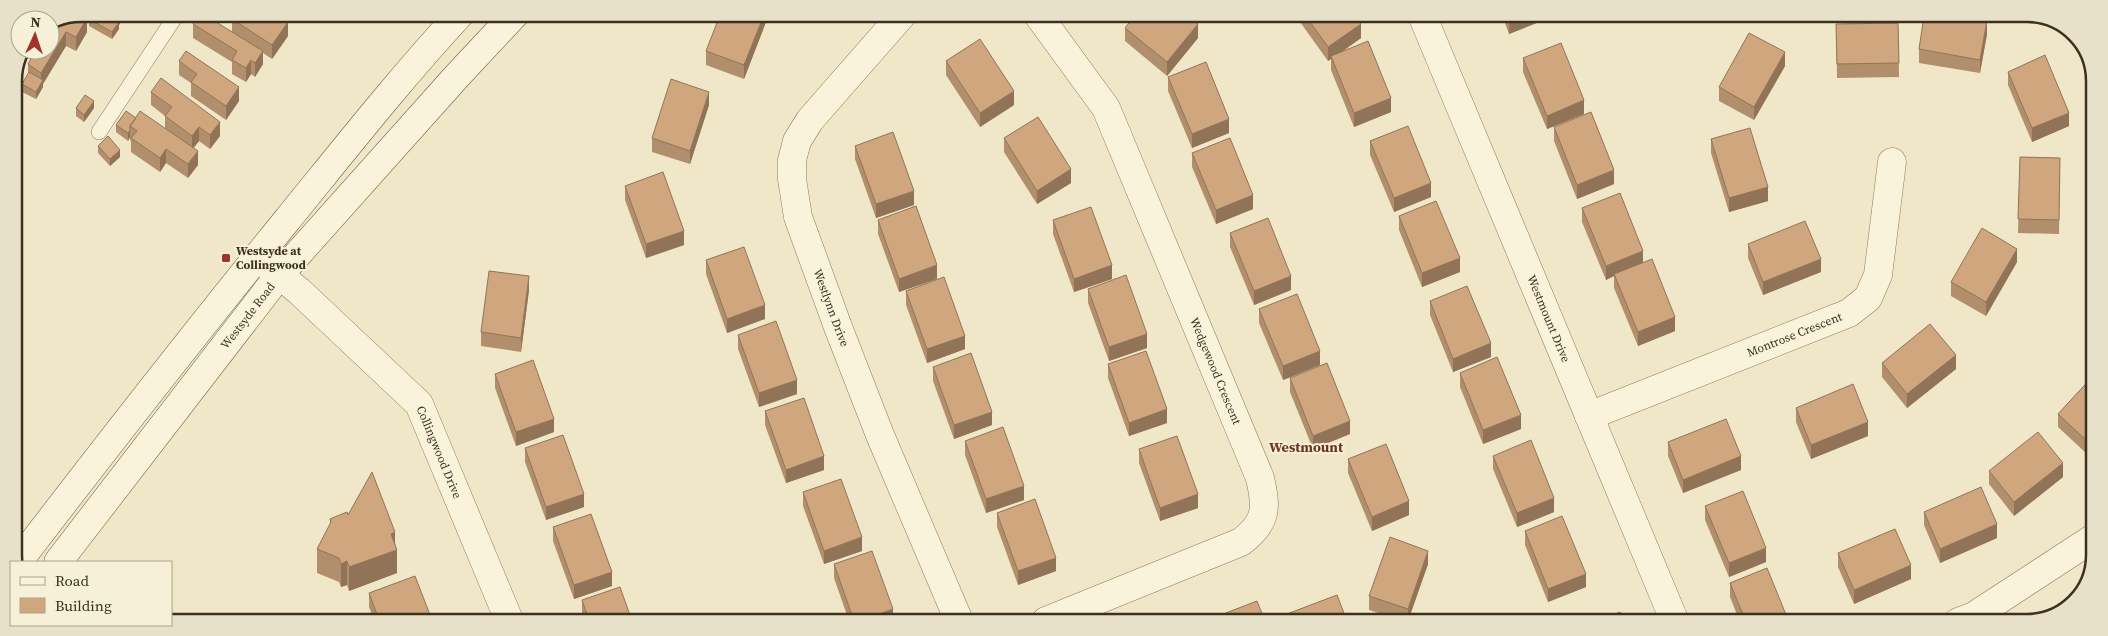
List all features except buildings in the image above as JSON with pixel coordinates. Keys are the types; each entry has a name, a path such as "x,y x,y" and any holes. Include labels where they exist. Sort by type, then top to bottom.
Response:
{"street":[{"path":"23,555 257,257 411,66 452,22"},
{"name":"Westsyde Road","path":"59,561 280,274 508,22"},
{"name":"Westlynn Drive","path":"896,22 810,120 797,141 792,160 792,179 798,218 838,327 880,435 956,614"},
{"name":"Wedgewood Crescent","path":"1043,22 1106,108 1260,478 1264,498 1264,516 1256,531 1241,542 1063,614"},
{"name":"Westmount Drive","path":"1425,22 1673,614"},
{"name":"Montrose Crescent","path":"1589,416 1849,313 1868,298 1878,275 1892,162"},
{"name":"Collingwood Drive","path":"257,257 280,274 419,404 506,614"},
{"path":"1977,614 2086,543"}],"lane":[{"path":"99,132 172,22"}],"place":[{"name":"Westsyde at Collingwood","path":"226,258"}],"district":[{"name":"Westmount","path":"1306,447"}]}
